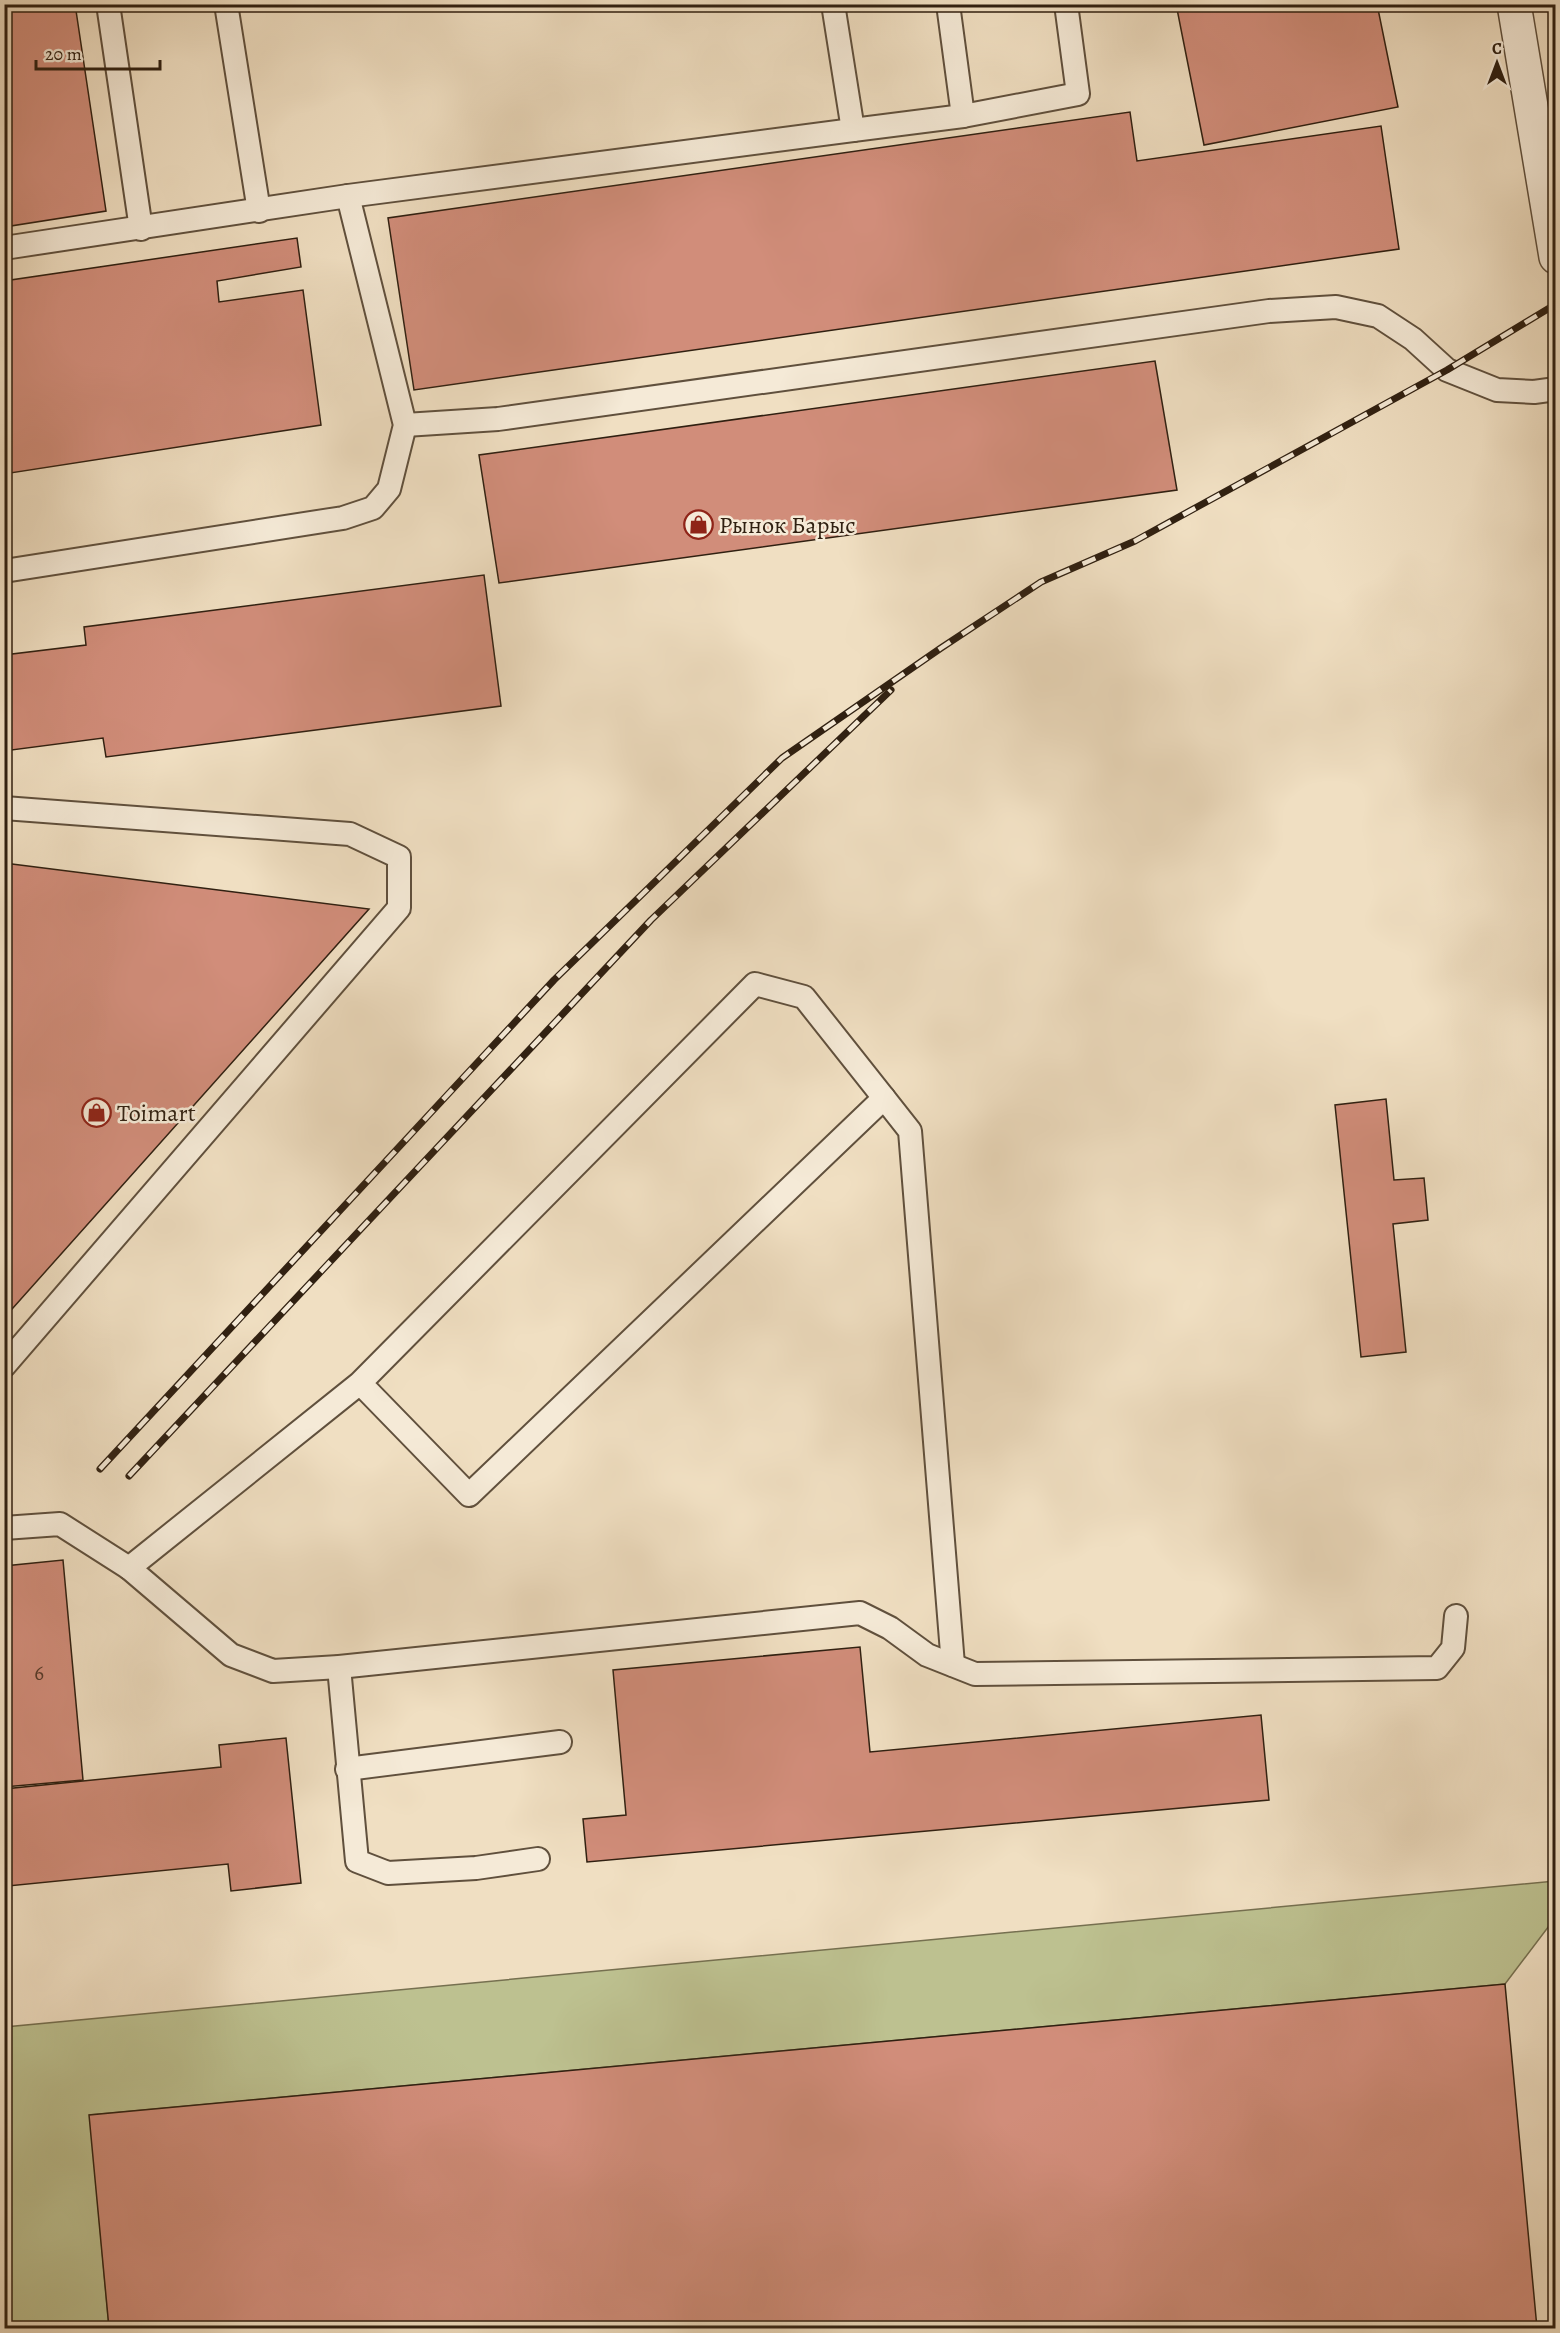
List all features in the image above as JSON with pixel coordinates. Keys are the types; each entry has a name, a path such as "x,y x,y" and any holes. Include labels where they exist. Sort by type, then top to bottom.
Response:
{"street":[{"path":"1514,4 1556,257"}],"lane":[{"path":"108,4 141,229"},
{"path":"226,4 259,211"},
{"path":"833,4 853,130"},
{"path":"948,4 963,116"},
{"path":"4,248 348,196 963,116 1078,94 1066,4"},
{"path":"4,571 343,518 373,508 389,489 405,425 348,196"},
{"path":"405,425 498,419 1269,311 1336,307 1378,316 1413,339 1447,370 1497,390 1534,392 1556,389"},
{"path":"4,808 350,834 399,857 399,908 4,1366"},
{"path":"129,1568 360,1383 755,984 804,997 910,1131 953,1665"},
{"path":"360,1383 470,1495 884,1098"},
{"path":"4,1528 60,1524 129,1568 231,1655 273,1671 339,1667 860,1613 890,1628 927,1655 975,1674 1437,1668 1453,1648 1456,1616"},
{"path":"339,1667 357,1861 388,1873 476,1868 538,1859"},
{"path":"347,1769 561,1742"}],"green space":[{"path":"1555,1881 1555,1918 1505,1984 90,2115 109,2328 5,2328 5,2027"}],"building":[{"path":"4,4 75,4 106,211 4,227"},
{"path":"1176,4 1377,4 1398,107 1204,145"},
{"path":"1130,112 1137,161 1381,126 1399,249 414,390 388,218"},
{"path":"297,238 301,267 217,281 219,302 303,290 321,425 4,474 4,281"},
{"path":"1155,361 1177,490 499,583 479,455"},
{"path":"484,575 501,706 106,757 103,738 4,751 4,655 86,645 84,627"},
{"name":"Toimart","path":"4,863 369,909 4,1318"},
{"path":"1386,1099 1394,1180 1424,1178 1428,1220 1393,1224 1406,1352 1361,1357 1335,1105"},
{"path":"63,1560 83,1780 4,1787 4,1566"},
{"path":"860,1647 870,1752 1261,1715 1269,1800 587,1862 583,1819 626,1815 613,1670"},
{"path":"286,1738 301,1883 231,1891 228,1864 8,1886 4,1854 4,1789 221,1767 219,1745"},
{"path":"1505,1984 1537,2328 109,2328 89,2115"}],"railway":[{"path":"100,1469 554,980 782,758 1041,582 1135,541 1447,370 1556,304"},
{"path":"129,1476 651,920 891,690"}],"place":[{"name":"Рынок Барыс","path":"698,525"},
{"name":"Toimart","path":"96,1113"}]}
